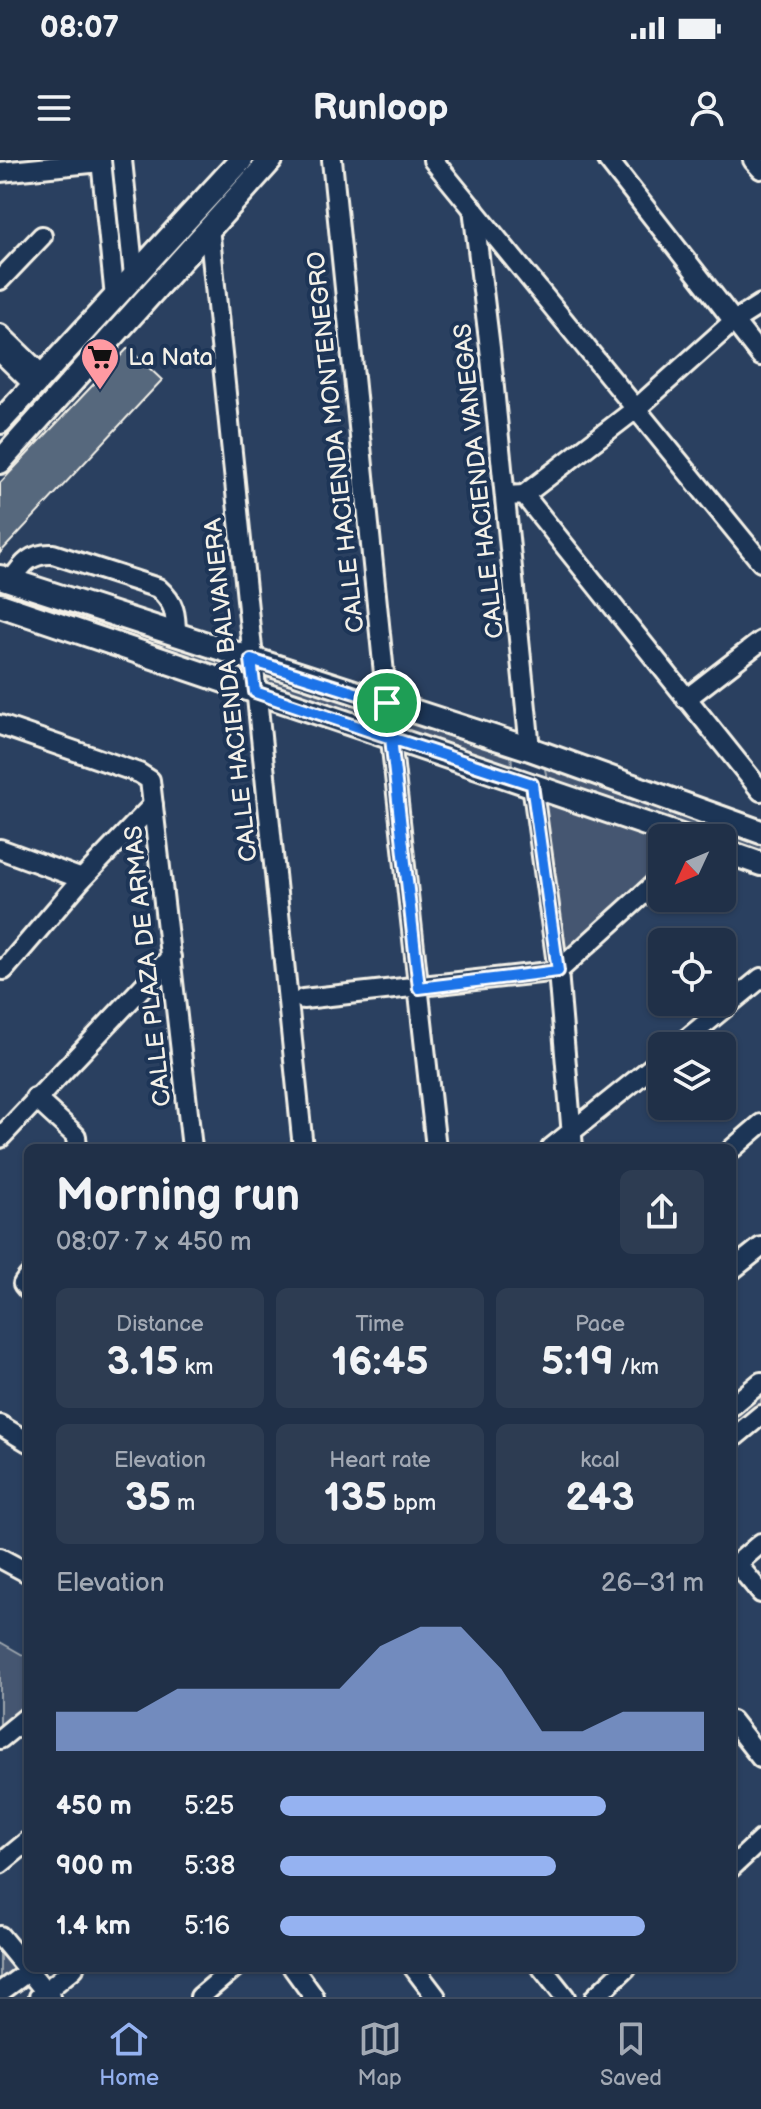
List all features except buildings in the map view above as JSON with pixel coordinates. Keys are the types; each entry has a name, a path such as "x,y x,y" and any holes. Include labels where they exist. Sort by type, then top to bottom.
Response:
{"main road":[{"path":"0,422 241,160"},
{"path":"0,462 271,160"},
{"path":"6,579 530,749 761,832"},
{"path":"0,605 648,824"},
{"path":"736,855 761,864"}],"street":[{"path":"122,160 134,276"},
{"name":"CALLE HACIENDA MONTENEGRO","path":"332,160 436,1144"},
{"path":"433,160 761,562"},
{"path":"608,160 761,356"},
{"path":"753,160 761,169"},
{"path":"0,172 101,161 115,298"},
{"name":"CALLE HACIENDA VANEGAS","path":"473,208 515,496 530,749"},
{"name":"CALLE HACIENDA BALVANERA","path":"209,227 303,1144"},
{"path":"0,280 42,236"},
{"path":"110,251 131,249"},
{"path":"761,304 734,321 637,408 515,496 761,791"},
{"path":"0,334 38,380"},
{"path":"0,352 38,380"},
{"path":"6,579 39,553 53,554 158,588 176,609 176,635"},
{"path":"686,699 761,641"},
{"name":"CALLE PLAZA DE ARMAS","path":"0,725 139,773 150,780 192,1144"},
{"path":"532,784 558,971 572,1140"},
{"path":"1,972 82,879 153,805"},
{"path":"722,824 725,821"},
{"path":"0,849 82,879"},
{"path":"303,999 558,971 648,890"},
{"path":"4,1126 171,957"},
{"path":"695,1032 761,978"},
{"path":"572,1140 648,1072"},
{"path":"35,1098 76,1136 77,1144"},
{"path":"736,1146 761,1124"},
{"path":"736,1267 761,1247"},
{"path":"736,1403 761,1382"},
{"path":"736,1436 761,1415"},
{"path":"0,1425 24,1434"},
{"path":"736,1565 761,1543"},
{"path":"0,1558 24,1571"},
{"path":"736,1567 761,1593"},
{"path":"0,1739 24,1719"},
{"path":"736,1726 761,1758"},
{"path":"736,1863 761,1840"},
{"path":"0,1864 24,1844"},
{"path":"0,1936 24,1962"},
{"path":"0,1992 28,1972"},
{"path":"32,1972 44,1995 70,1972"},
{"path":"200,1997 229,1972"},
{"path":"296,1972 314,1997"},
{"path":"417,1972 436,1997"},
{"path":"545,1972 565,1997"},
{"path":"595,1997 622,1972"}],"shaded area":[{"path":"106,160 120,160 130,258 116,259"},
{"path":"0,582 243,662 242,679 0,599"},
{"path":"266,669 377,706 377,723 269,688"},
{"path":"402,714 511,749 512,766 404,734"},
{"path":"543,759 729,824 672,824 547,779"},
{"path":"542,797 648,833 648,884 560,957"},
{"path":"736,826 761,835 761,856 736,847"},
{"path":"761,1387 761,1411 736,1431 736,1408"},
{"path":"0,1642 24,1656 24,1711 0,1731"},
{"path":"0,1947 19,1971 0,1986"}],"place":[{"name":"La Nata","path":"100,391"}],"route":[{"path":"387,703 251,660 255,692 391,738 419,988 558,971 532,784 391,738 387,703"}]}
